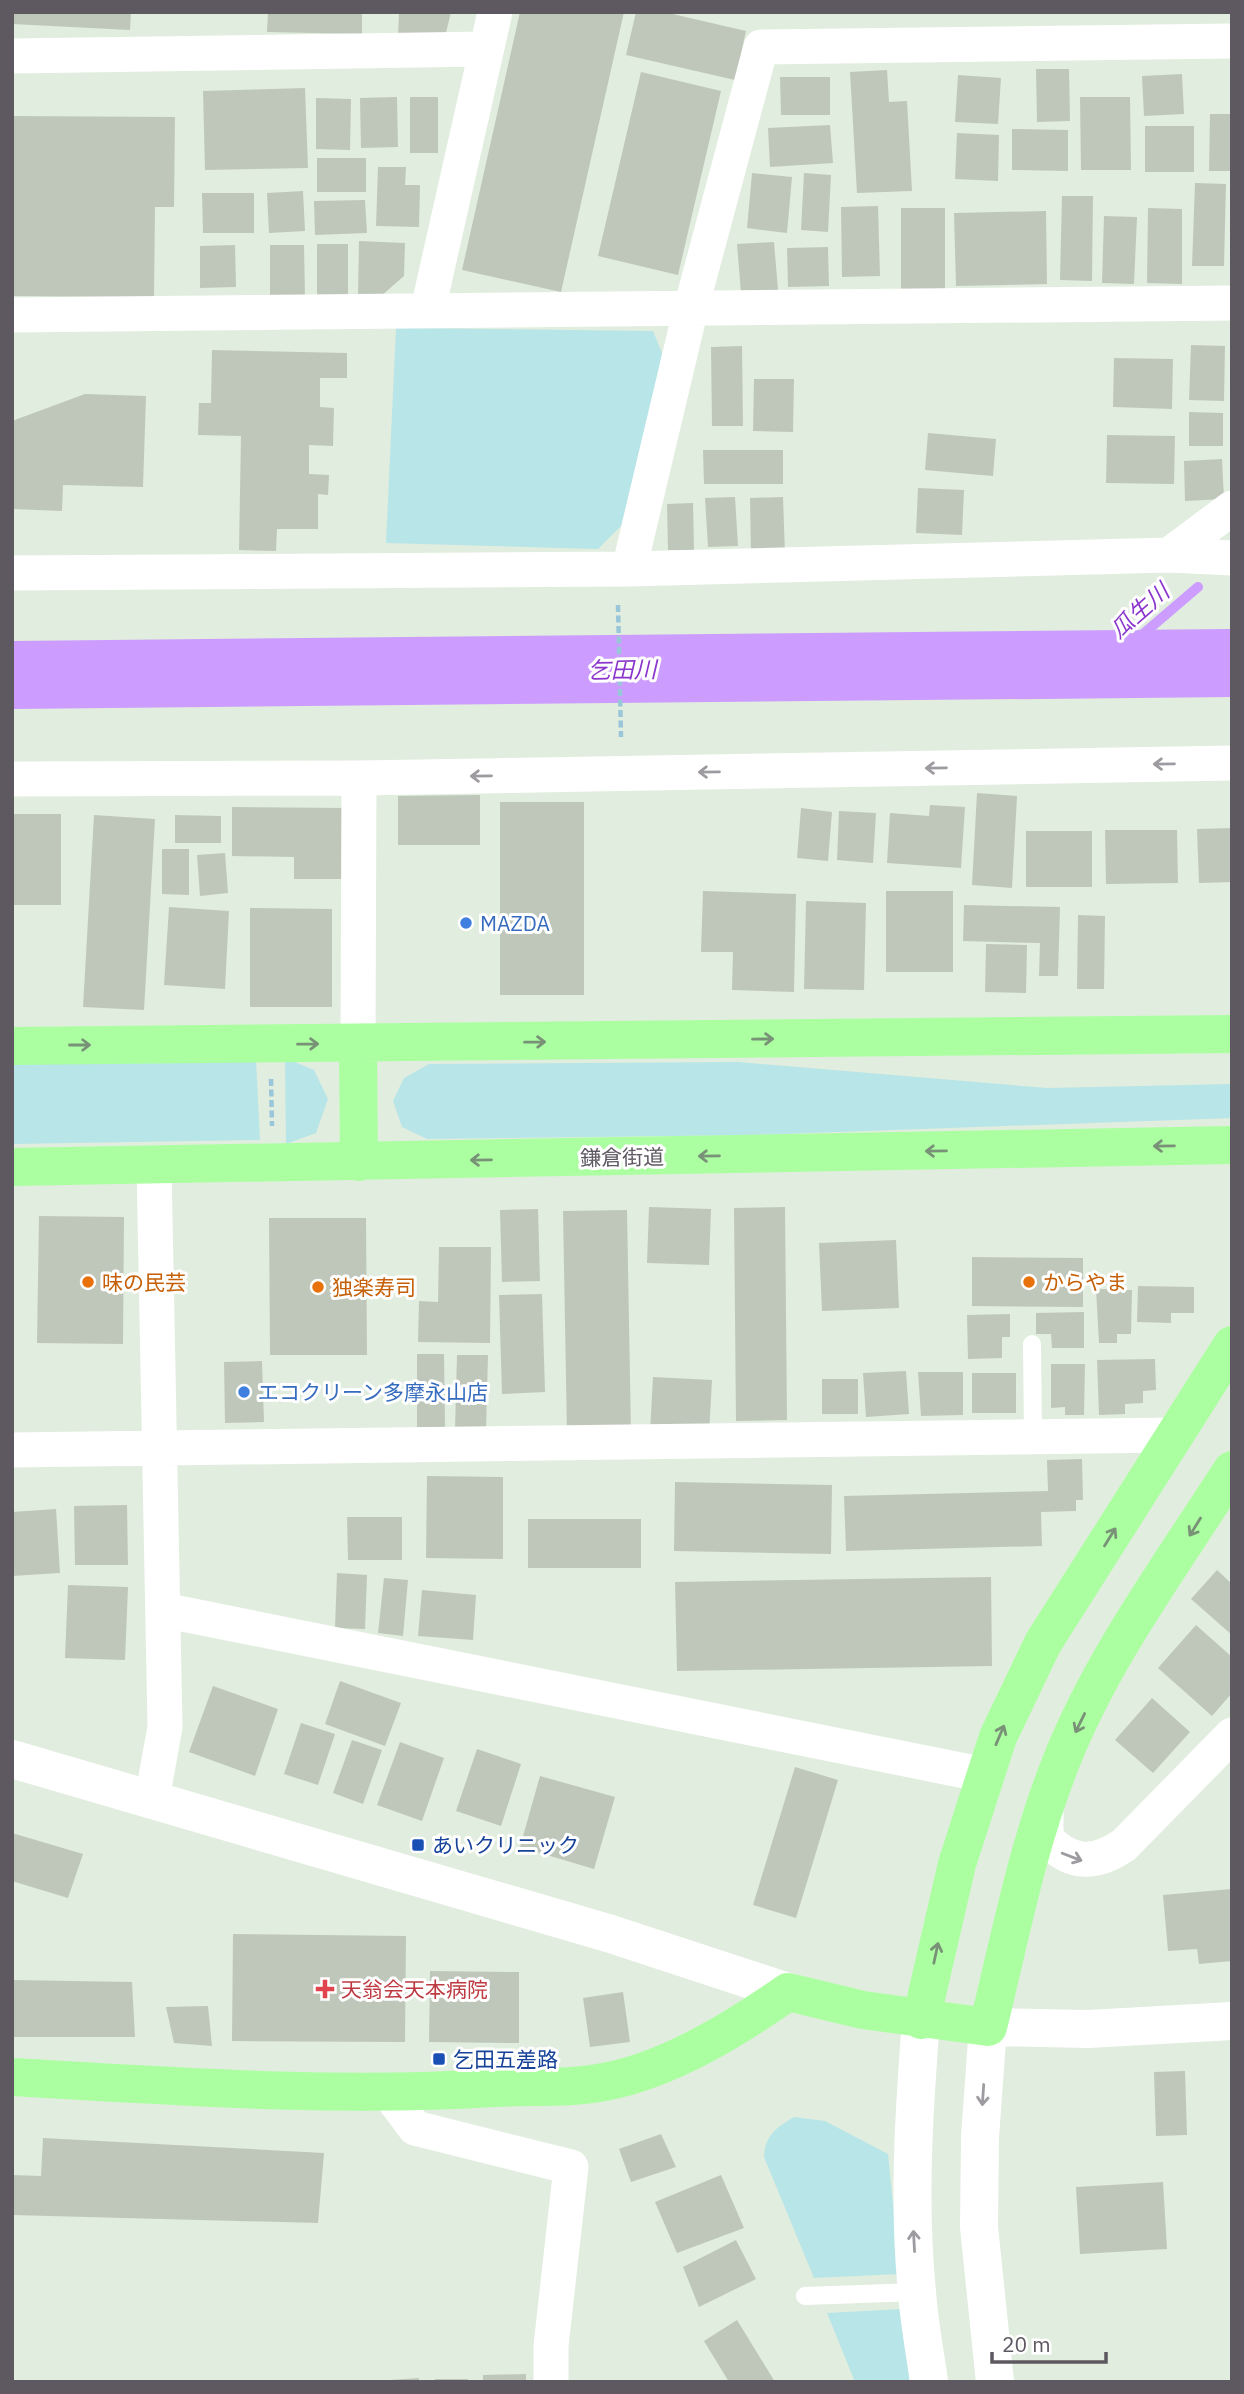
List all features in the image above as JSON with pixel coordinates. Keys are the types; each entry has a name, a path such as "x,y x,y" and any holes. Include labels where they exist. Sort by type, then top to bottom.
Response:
{"main road":[{"path":"12,1046 1232,1034"},
{"path":"358,1044 359,1163"},
{"name":"鎌倉街道","path":"12,1167 359,1163 1232,1145"},
{"path":"922,2020 957,1864 998,1737 1043,1643 1232,1345"},
{"path":"12,2077 223,2089 388,2092 604,2082 673,2059 732,2031 788,1992 863,2010 988,2027 1023,1879 1062,1760 1104,1673 1232,1470"}],"street":[{"path":"428,309 495,12"},
{"path":"624,582 691,308 761,47 1232,41"},
{"path":"12,56 486,49"},
{"path":"12,315 1232,303"},
{"path":"1169,555 1232,508"},
{"path":"12,573 624,582 1169,555 1232,558"},
{"path":"12,779 359,778 1232,763"},
{"path":"358,1044 359,778"},
{"path":"152,1799 165,1727 154,1166"},
{"path":"12,1450 1174,1436"},
{"path":"163,1610 985,1774"},
{"path":"1046,1803 1046,1838 1056,1850 1084,1861 1107,1857 1124,1845 1232,1735"},
{"path":"12,1759 611,1934 788,1992"},
{"path":"922,2020 913,2134 917,2292 929,2382"},
{"path":"995,2382 984,2300 979,2227 980,2137 988,2027 1088,2029 1232,2021"},
{"path":"388,2092 415,2128 571,2167 551,2346 551,2382"}],"lane":[{"path":"1032,1344 1033,1437"},
{"path":"805,2296 917,2292"}],"path":[{"path":"621,737 624,582"},
{"path":"271,1077 272,1139"}],"shaded area":[{"path":"396,328 653,331 662,353 629,518 598,549 386,543"},
{"path":"285,1058 314,1070 328,1099 316,1133 286,1144"},
{"path":"256,1060 260,1140 12,1144 12,1063"},
{"path":"738,1062 1047,1088 1232,1084 1232,1118 753,1135 427,1139 402,1127 393,1101 404,1078 429,1064"},
{"path":"794,2117 825,2121 888,2154 900,2274 814,2278 764,2157 769,2138"},
{"path":"903,2309 910,2382 855,2382 827,2313"}],"building":[{"path":"12,12 131,12 130,30 12,24"},
{"path":"268,12 362,12 362,34 267,32"},
{"path":"399,12 451,12 444,41 398,38"},
{"path":"520,12 624,12 561,292 462,270"},
{"path":"636,12 664,12 746,31 735,80 626,55"},
{"path":"1036,69 1069,69 1070,121 1037,122"},
{"path":"887,70 889,102 907,101 912,191 857,193 850,72"},
{"path":"641,72 721,91 678,275 598,256"},
{"path":"1182,74 1184,114 1144,116 1142,76"},
{"path":"958,75 1001,78 998,124 955,122"},
{"path":"780,77 830,77 830,115 781,115"},
{"path":"305,88 308,168 205,170 203,91"},
{"path":"397,97 398,147 361,148 360,98"},
{"path":"410,97 438,97 438,153 410,153"},
{"path":"1080,97 1130,97 1131,170 1081,170"},
{"path":"316,98 351,99 350,150 316,149"},
{"path":"1210,114 1232,114 1232,171 1209,171"},
{"path":"12,116 175,117 174,207 155,207 154,297 12,296"},
{"path":"830,125 833,163 770,167 768,128"},
{"path":"1145,126 1194,126 1194,172 1145,172"},
{"path":"1012,129 1068,130 1068,171 1012,170"},
{"path":"957,133 999,135 998,181 955,179"},
{"path":"317,158 366,158 366,192 317,192"},
{"path":"378,167 406,167 405,185 420,185 419,227 376,226"},
{"path":"752,173 792,177 787,233 747,228"},
{"path":"804,173 831,175 828,232 801,230"},
{"path":"1195,183 1226,184 1224,266 1192,266"},
{"path":"303,191 305,231 269,233 267,193"},
{"path":"202,193 254,193 254,233 203,233"},
{"path":"1062,196 1093,196 1092,281 1060,280"},
{"path":"365,200 367,233 315,235 314,201"},
{"path":"878,206 880,276 842,277 841,207"},
{"path":"901,208 945,208 945,289 901,289"},
{"path":"1148,208 1182,209 1182,284 1147,283"},
{"path":"1046,211 1047,284 956,286 954,213"},
{"path":"1104,216 1137,217 1134,284 1102,283"},
{"path":"359,241 405,243 404,276 381,296 358,296"},
{"path":"774,242 778,290 741,293 737,244"},
{"path":"317,244 348,244 348,297 317,296"},
{"path":"235,245 236,287 200,288 200,246"},
{"path":"270,245 304,245 305,298 270,298"},
{"path":"828,247 829,286 788,287 787,248"},
{"path":"1191,345 1225,346 1224,401 1189,400"},
{"path":"742,346 743,426 712,426 711,347"},
{"path":"212,350 347,353 347,378 320,378 320,407 334,408 333,446 309,445 309,474 329,475 328,495 318,494 318,529 277,529 276,551 239,550 241,436 198,435 199,403 211,403"},
{"path":"1114,358 1173,359 1172,409 1113,407"},
{"path":"754,379 794,379 793,432 753,431"},
{"path":"85,394 146,396 143,487 63,485 62,511 12,509 12,421"},
{"path":"1189,412 1223,413 1223,446 1189,446"},
{"path":"928,433 996,439 993,476 925,470"},
{"path":"1107,435 1175,436 1174,484 1106,483"},
{"path":"703,450 783,450 783,484 704,484"},
{"path":"1222,459 1224,499 1185,501 1184,461"},
{"path":"918,488 964,490 962,535 916,533"},
{"path":"735,497 738,546 708,547 705,498"},
{"path":"783,497 785,554 751,555 750,498"},
{"path":"693,503 694,550 668,550 667,504"},
{"path":"977,793 1017,796 1012,888 972,885"},
{"path":"480,795 480,845 398,845 398,796"},
{"path":"500,802 584,802 584,995 500,995"},
{"path":"930,805 965,807 961,868 887,863 890,813 929,816"},
{"path":"232,807 348,808 347,879 294,879 294,857 232,856"},
{"path":"801,808 832,812 828,861 797,858"},
{"path":"839,811 876,813 873,863 837,860"},
{"path":"12,814 61,814 61,905 12,905"},
{"path":"94,815 155,819 144,1010 83,1007"},
{"path":"175,815 221,816 221,843 175,843"},
{"path":"1232,828 1232,882 1199,883 1197,829"},
{"path":"1105,830 1177,830 1178,883 1106,884"},
{"path":"1026,831 1092,831 1092,887 1026,887"},
{"path":"162,849 189,849 189,895 162,894"},
{"path":"225,853 228,893 200,896 197,855"},
{"path":"703,891 796,894 794,992 732,990 733,952 701,952"},
{"path":"886,891 953,891 953,972 886,972"},
{"path":"806,901 866,903 864,990 804,989"},
{"path":"964,905 1060,907 1058,976 1039,976 1040,943 963,941"},
{"path":"169,907 229,911 225,989 164,985"},
{"path":"250,908 332,909 332,1007 250,1007"},
{"path":"1078,915 1105,916 1104,989 1077,989"},
{"path":"986,944 1027,945 1026,993 985,992"},
{"path":"649,1207 711,1209 709,1265 647,1263"},
{"path":"785,1207 787,1420 736,1421 734,1208"},
{"path":"538,1209 540,1281 502,1282 500,1210"},
{"path":"627,1210 631,1434 567,1435 563,1211"},
{"path":"39,1216 124,1217 123,1344 37,1343"},
{"name":"独楽寿司","path":"269,1218 366,1218 367,1355 270,1355"},
{"path":"896,1240 899,1308 822,1311 819,1243"},
{"path":"439,1247 491,1247 490,1343 418,1342 419,1301 438,1302"},
{"path":"972,1257 1083,1258 1083,1307 972,1306"},
{"path":"1138,1286 1194,1287 1194,1313 1171,1313 1171,1323 1137,1322"},
{"path":"1096,1289 1132,1290 1131,1334 1117,1334 1117,1343 1099,1343"},
{"path":"542,1294 545,1392 502,1394 499,1295"},
{"path":"1084,1312 1084,1348 1052,1348 1051,1334 1036,1334 1036,1313"},
{"path":"1010,1314 1010,1337 1002,1337 1002,1358 968,1359 967,1315"},
{"path":"417,1354 444,1354 445,1427 417,1427"},
{"path":"457,1355 488,1355 486,1431 455,1430"},
{"path":"1155,1359 1156,1390 1143,1391 1143,1403 1125,1404 1125,1414 1099,1415 1097,1360"},
{"name":"エコクリーン多摩永山店","path":"262,1361 264,1422 225,1423 224,1362"},
{"path":"1051,1364 1085,1364 1084,1415 1065,1415 1065,1407 1051,1408"},
{"path":"906,1371 909,1414 866,1417 863,1373"},
{"path":"918,1372 963,1372 963,1415 921,1416"},
{"path":"972,1373 1016,1373 1016,1413 972,1413"},
{"path":"653,1377 712,1380 709,1435 650,1432"},
{"path":"822,1379 858,1379 858,1414 822,1414"},
{"path":"1082,1459 1083,1500 1076,1500 1076,1511 1041,1512 1042,1546 846,1551 844,1496 1048,1491 1047,1460"},
{"path":"427,1476 503,1477 503,1559 426,1558"},
{"path":"675,1482 832,1485 831,1554 674,1551"},
{"path":"127,1505 128,1565 75,1565 74,1506"},
{"path":"56,1509 60,1573 12,1576 12,1512"},
{"path":"347,1517 402,1517 402,1560 348,1560"},
{"path":"528,1519 641,1519 641,1568 528,1568"},
{"path":"1217,1570 1232,1584 1232,1635 1191,1599"},
{"path":"337,1573 367,1575 365,1629 335,1628"},
{"path":"991,1577 992,1666 677,1671 675,1582"},
{"path":"384,1578 408,1580 403,1636 378,1633"},
{"path":"68,1585 128,1587 125,1660 65,1658"},
{"path":"422,1590 476,1595 473,1640 418,1636"},
{"path":"1196,1625 1232,1657 1232,1693 1212,1716 1158,1668"},
{"path":"340,1681 401,1703 385,1746 325,1724"},
{"path":"213,1686 278,1709 255,1776 189,1752"},
{"path":"1152,1698 1190,1732 1153,1773 1115,1740"},
{"path":"301,1723 335,1734 318,1785 284,1774"},
{"path":"352,1740 382,1750 363,1804 333,1793"},
{"path":"400,1742 444,1758 422,1821 377,1805"},
{"path":"477,1749 521,1764 501,1826 456,1811"},
{"path":"795,1767 838,1780 796,1918 753,1905"},
{"path":"540,1776 615,1797 594,1869 520,1847"},
{"path":"12,1833 83,1854 68,1898 12,1881"},
{"path":"1232,1889 1232,1961 1199,1964 1197,1949 1168,1951 1163,1895"},
{"path":"233,1934 406,1936 405,2042 232,2041"},
{"path":"430,1971 519,1972 519,2043 429,2042"},
{"path":"12,1980 132,1982 135,2037 12,2037"},
{"path":"623,1992 630,2042 590,2047 583,1998"},
{"path":"208,2006 212,2046 174,2043 166,2007"},
{"path":"1185,2071 1187,2135 1156,2136 1154,2072"},
{"path":"661,2134 676,2167 631,2182 619,2149"},
{"path":"43,2138 324,2153 318,2223 12,2215 12,2175 41,2176"},
{"path":"721,2175 744,2228 677,2253 655,2202"},
{"path":"1163,2182 1167,2249 1080,2254 1076,2187"},
{"path":"736,2240 756,2279 699,2307 683,2267"},
{"path":"737,2320 775,2382 729,2382 704,2341"},
{"path":"526,2374 526,2382 483,2382 483,2375"},
{"path":"419,2378 419,2382 389,2382 389,2380"},
{"path":"435,2379 468,2379 468,2382 435,2382"}],"waterway":[{"name":"瓜生川","path":"1108,664 1198,587"},
{"name":"乞田川","path":"12,675 1232,663"}],"place":[{"name":"MAZDA","path":"466,923"},
{"name":"味の民芸","path":"88,1282"},
{"name":"からやま","path":"1029,1282"},
{"name":"独楽寿司","path":"318,1287"},
{"name":"エコクリーン多摩永山店","path":"244,1392"},
{"name":"あいクリニック","path":"418,1845"},
{"name":"天翁会天本病院","path":"325,1989"},
{"name":"乞田五差路","path":"439,2059"}]}
